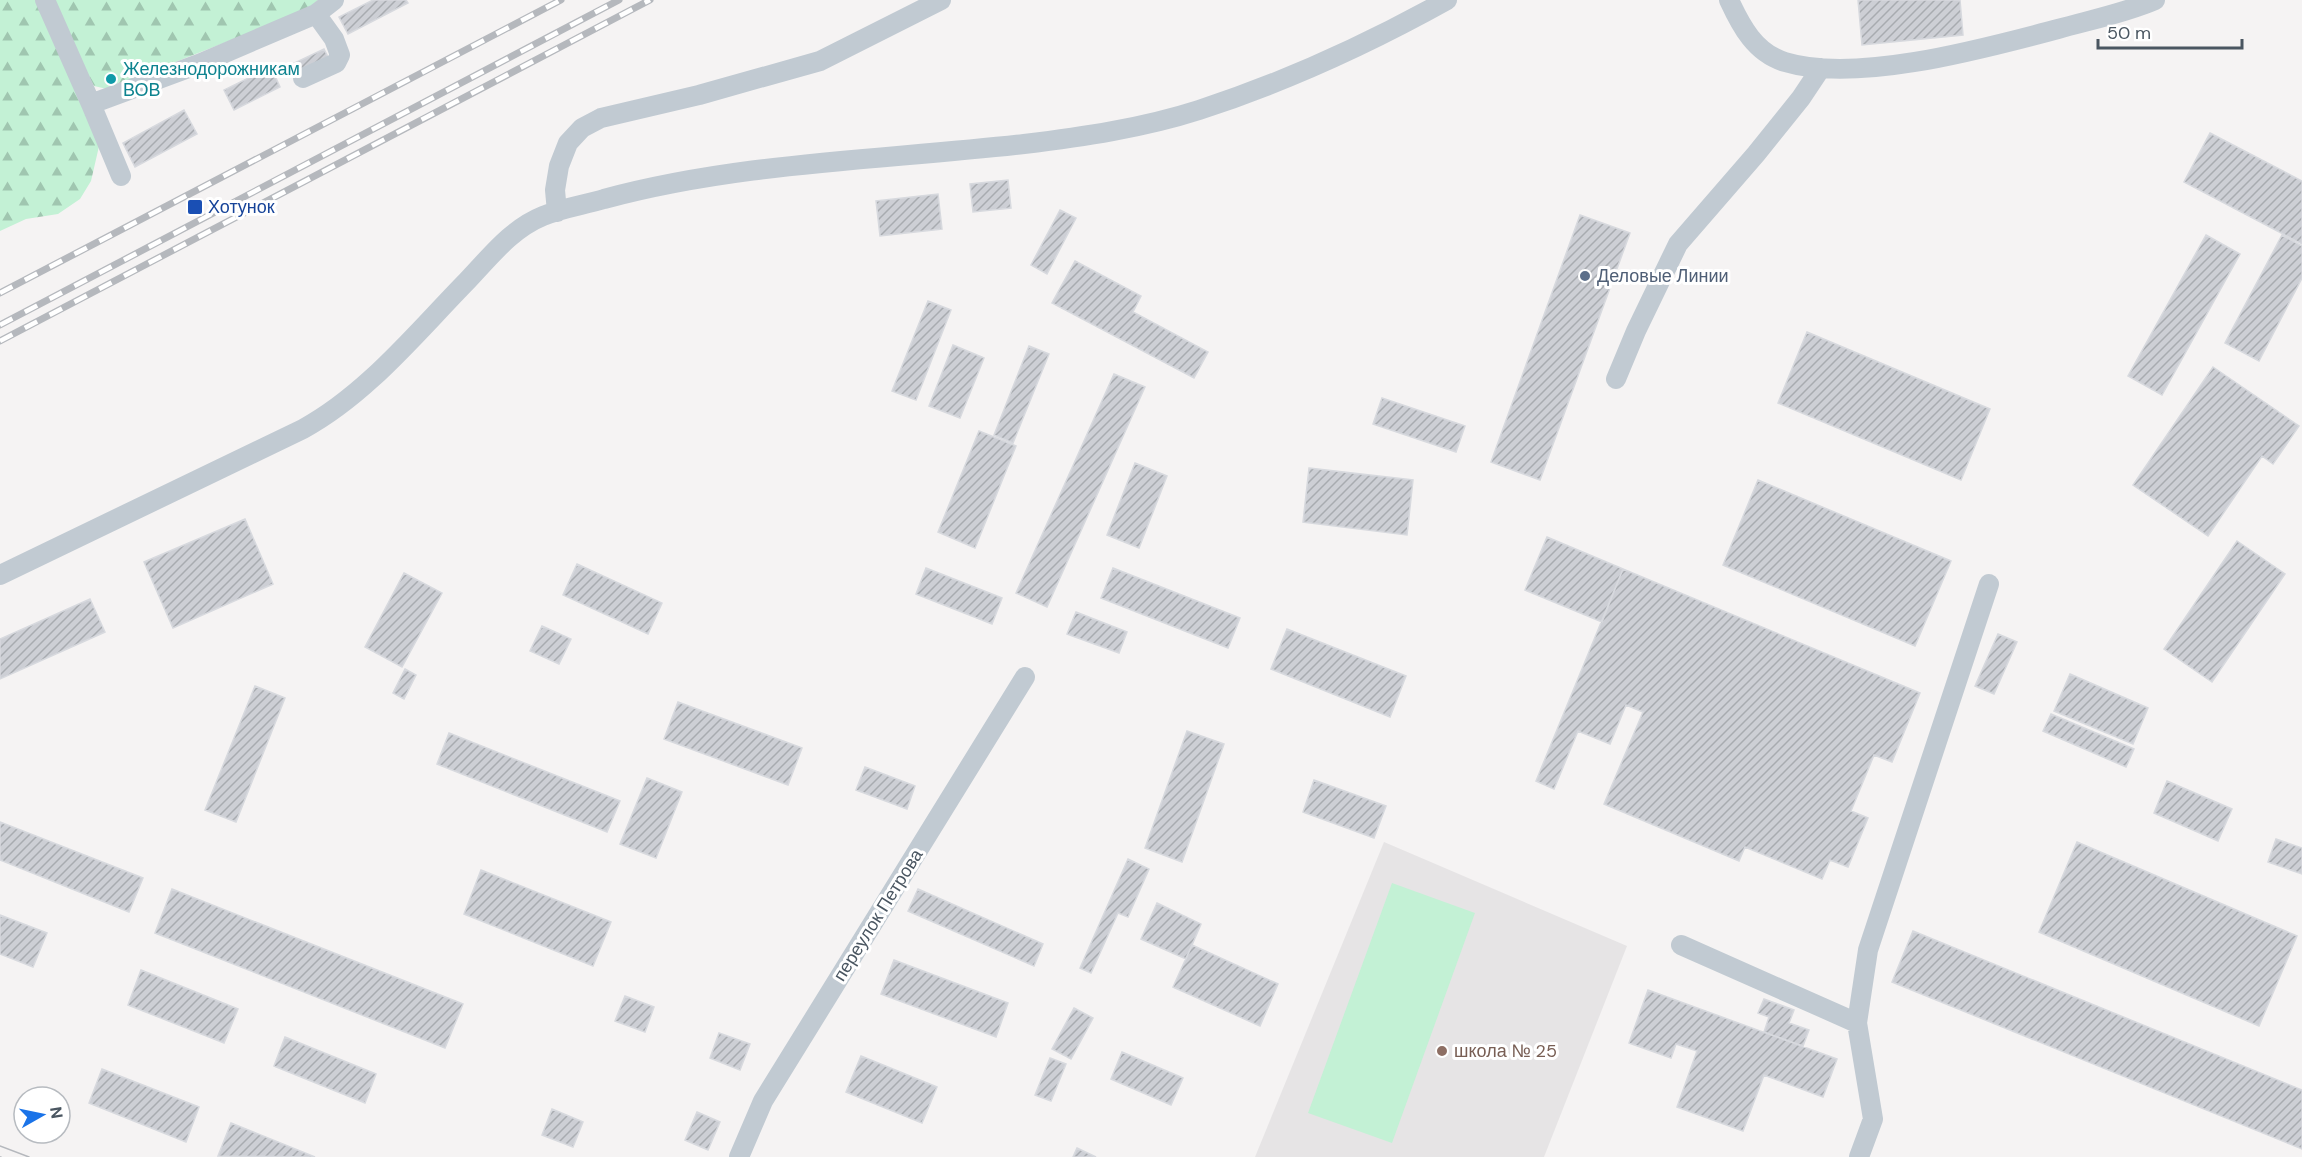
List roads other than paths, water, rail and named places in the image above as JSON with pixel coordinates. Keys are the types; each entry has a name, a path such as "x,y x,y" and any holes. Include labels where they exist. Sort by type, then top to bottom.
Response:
{"street":[{"path":"45,0 121,176"},
{"path":"91,104 199,64 316,14 333,0"},
{"path":"557,212 555,190 559,166 568,143 582,128 602,118 699,95 819,61 941,0"},
{"path":"0,575 329,415 400,349 518,228 545,215 651,187 716,174 1027,144 1143,124 1197,111 1331,60 1447,0"},
{"path":"1729,0 1747,34 1762,50 1784,62 1821,68 1909,63 2033,35 2155,0"},
{"path":"303,78 336,63 340,55 334,39 316,14"},
{"path":"1616,379 1636,331 1678,244 1801,99 1821,68"},
{"path":"1859,1157 1873,1119 1857,1023 1868,950 1989,584"},
{"name":"переулок Петрова","path":"739,1157 763,1101 1025,677"},
{"path":"1681,945 1857,1023"}],"tram line":[{"path":"0,1146 29,1157"}],"railway":[{"path":"0,293 561,0"},
{"path":"0,325 619,0"},
{"path":"0,341 650,0"}],"place":[{"name":"Железнодорожникам ВОВ","path":"111,79"},
{"name":"Хотунок","path":"195,207"},
{"name":"Деловые Линии","path":"1585,276"},
{"name":"школа № 25","path":"1442,1051"}]}
